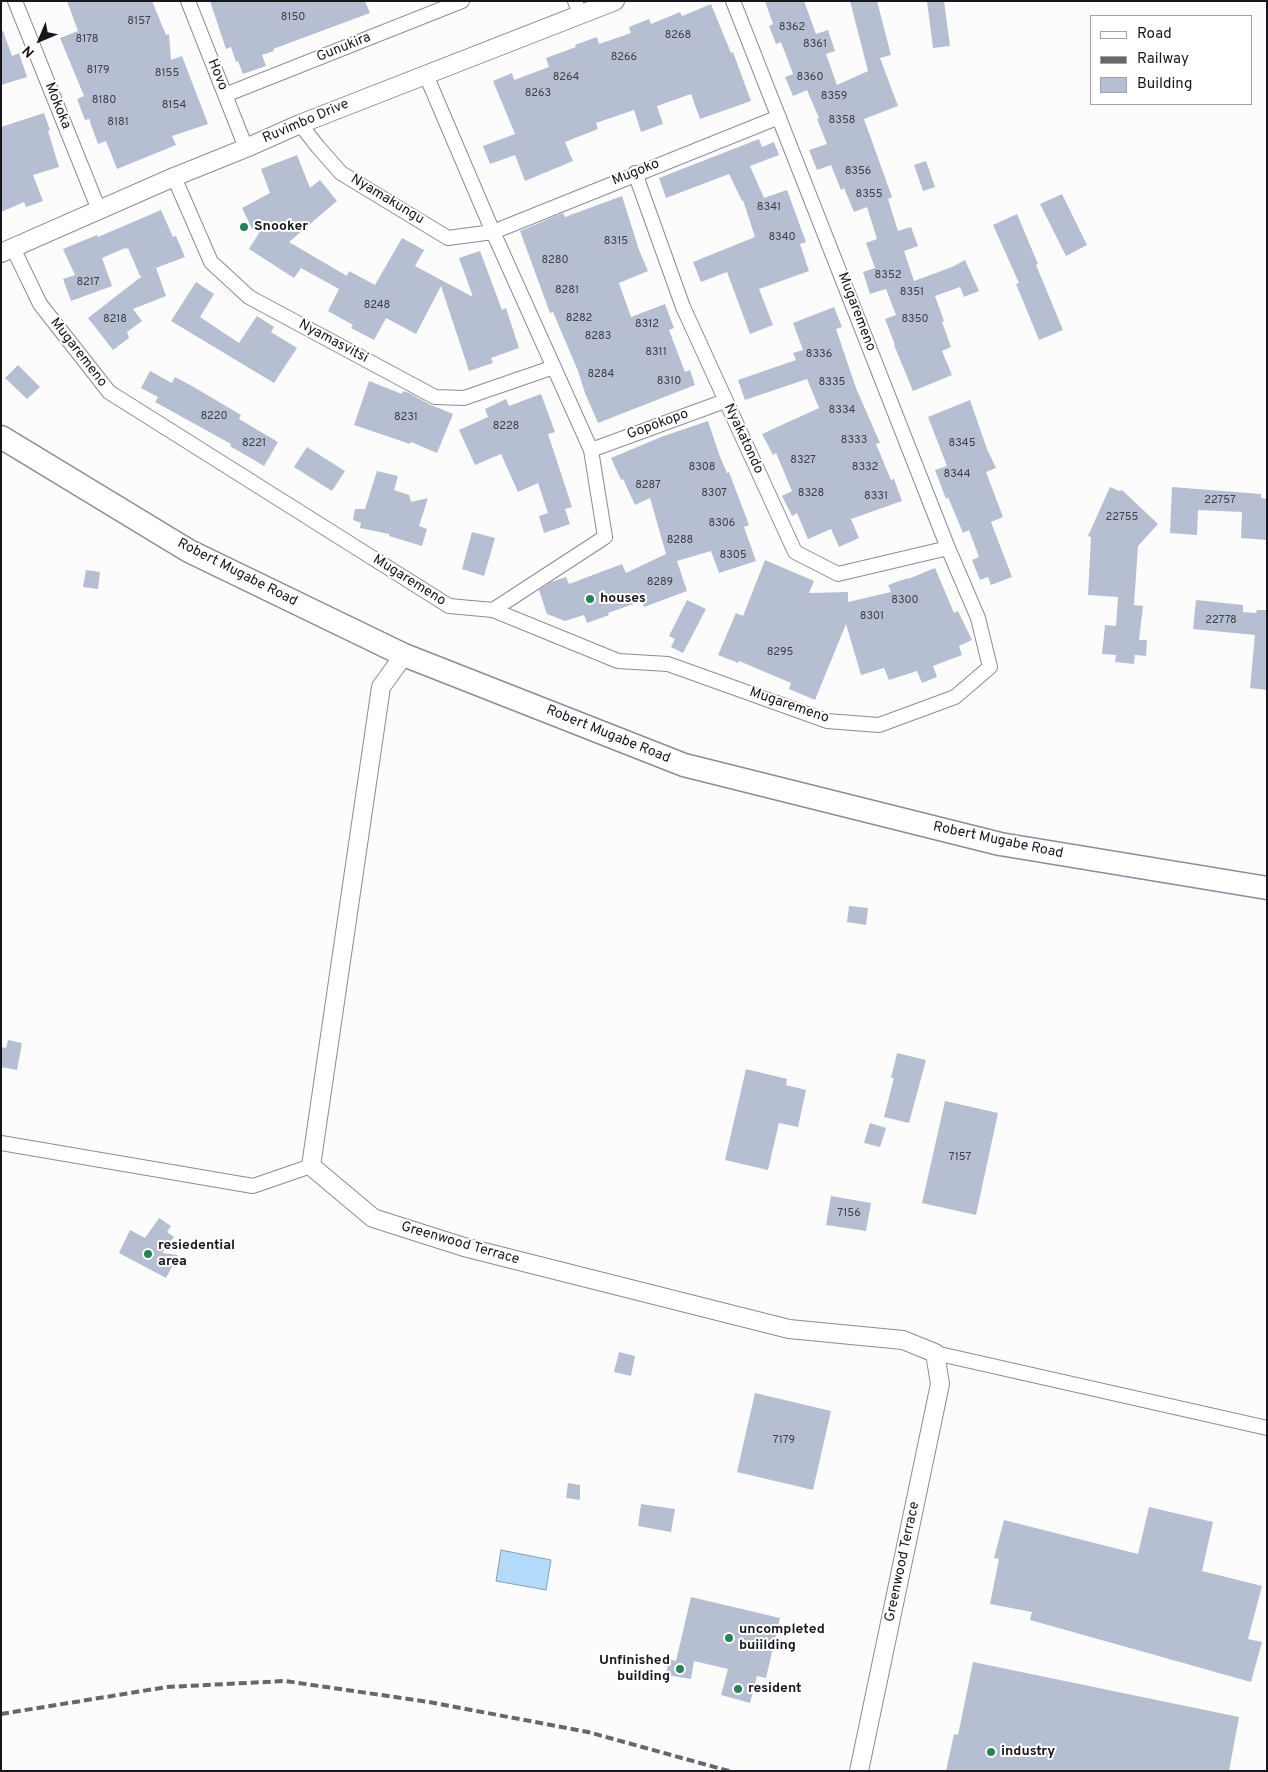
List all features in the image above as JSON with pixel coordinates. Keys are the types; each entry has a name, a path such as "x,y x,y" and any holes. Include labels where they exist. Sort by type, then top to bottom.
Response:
{"main road":[{"name":"Robert Mugabe Road","path":"1,437 189,551 404,655 684,765 1000,844 1267,888"}],"street":[{"name":"Mokoka","path":"16,1 100,210"},
{"name":"Hovo","path":"188,1 246,148"},
{"name":"Gunukira","path":"225,95 462,1"},
{"name":"Ruvimbo Drive","path":"7,251 174,177 300,124 426,75 577,8 615,1"},
{"name":"Mugaremeno","path":"7,251 40,304 109,392 449,606 492,610 618,661 668,664 827,721 879,725 954,697 990,666 978,618 948,548 733,1"},
{"path":"426,75 493,232 591,450 605,537 492,610"},
{"name":"Mugoko","path":"493,232 635,173 779,117"},
{"name":"Nyamakungu","path":"300,124 318,148 341,172 448,238 493,232"},
{"name":"Nyakatondo","path":"635,173 683,307 795,552 838,574 948,548"},
{"name":"Nyamasvitsi","path":"174,177 211,262 249,297 435,397 464,398 554,367"},
{"name":"Gopokopo","path":"591,450 725,401"},
{"path":"1,1143 254,1186 310,1166 381,688 404,655"},
{"name":"Greenwood Terrace","path":"310,1166 373,1218 464,1247 789,1329 902,1340 935,1353 1267,1428"},
{"name":"Greenwood Terrace","path":"859,1771 940,1384 935,1353"}],"water":[{"path":"501,1550 551,1560 546,1590 496,1581"}],"building":[{"path":"67,1 152,1 166,35 169,34 171,60 182,56 208,124 172,136 176,145 117,169 106,141 98,144 89,119 85,120 77,99 84,96 60,38 78,31"},
{"path":"210,1 365,1 370,13 273,49 274,51 262,55 266,66 243,74 238,61 236,62 231,47 226,49"},
{"path":"765,1 804,1 816,34 828,30 835,51 826,54 837,85 868,71 850,1 877,1 891,55 880,58 898,106 864,119 892,197 888,199 898,231 911,227 918,246 904,251 914,281 952,267 965,260 979,291 964,297 960,287 935,296 951,347 942,351 952,375 913,391 885,319 896,315 886,289 870,294 863,272 875,268 866,243 877,239 867,207 854,212 844,188 841,190 831,165 817,170 809,150 827,144 817,119 819,118 807,90 793,96 785,77 793,74 781,42 776,44 769,26 773,24"},
{"path":"927,1 944,1 950,46 933,48"},
{"path":"711,4 731,53 733,52 751,101 700,119 691,94 657,106 663,124 641,132 634,110 596,123 598,129 565,142 573,161 525,181 515,155 490,164 483,146 515,134 493,81 512,73 514,80 549,67 546,58 597,37 599,44 631,33 629,27 649,19 651,24 680,12 682,16"},
{"path":"1,31 3,31 12,56 19,53 27,77 1,85"},
{"path":"44,113 59,167 33,175 43,201 26,207 24,202 1,212 1,127"},
{"path":"759,139 762,147 774,142 779,155 750,166 764,198 787,190 806,242 800,244 809,271 759,289 773,325 750,334 727,272 701,282 693,262 755,237 743,200 729,174 666,198 659,178"},
{"path":"297,155 310,188 320,180 337,201 289,242 347,276 349,271 375,285 402,238 424,250 415,266 473,297 459,258 480,251 502,310 506,308 519,348 491,358 493,363 469,371 441,286 416,334 386,318 374,340 351,328 353,325 328,311 339,289 301,268 294,278 249,249 266,222 252,229 242,208 270,193 261,169"},
{"path":"926,161 935,187 923,191 914,165"},
{"path":"1062,194 1087,245 1066,256 1040,204"},
{"path":"622,196 639,250 648,271 619,283 631,317 665,304 674,328 669,330 685,372 690,370 695,385 598,423 553,312 550,313 520,231 563,213 565,217"},
{"path":"161,210 173,237 176,236 185,257 156,268 166,296 133,309 142,321 127,332 129,338 113,350 88,318 142,276 140,276 128,248 125,248 102,258 112,286 71,301 63,279 75,275 63,249 97,235 98,237"},
{"path":"1017,214 1063,330 1039,340 1016,284 1019,283 993,225"},
{"path":"196,282 214,294 200,317 239,343 257,316 274,327 271,332 297,348 274,383 171,321"},
{"path":"834,307 842,327 836,329 856,388 880,443 876,444 891,480 894,479 902,501 851,519 859,538 839,547 831,529 808,539 797,513 792,516 782,496 792,491 776,453 773,455 762,434 819,408 807,379 745,400 738,380 796,360 793,353 803,350 793,323"},
{"path":"18,365 40,387 27,399 5,378"},
{"path":"150,371 172,383 175,377 192,386 241,415 239,419 278,442 264,466 230,446 231,444 155,402 158,397 141,388"},
{"path":"369,381 402,394 403,391 409,393 453,414 437,453 411,442 410,444 354,425"},
{"path":"541,394 555,432 548,434 572,507 565,509 570,524 544,533 539,516 548,513 538,483 518,492 501,454 475,465 459,430 488,417 485,409 506,399 509,406"},
{"path":"970,400 987,449 996,468 986,472 1003,517 991,522 1012,577 991,585 988,577 980,580 972,560 979,557 969,530 963,533 948,497 946,499 935,470 947,466 928,417"},
{"path":"708,421 719,454 727,473 729,472 749,525 744,527 756,561 719,573 711,551 677,561 687,591 644,607 642,601 587,623 584,615 565,621 547,614 539,590 551,582 566,577 569,584 622,564 626,573 666,554 650,498 635,505 611,458 661,437"},
{"path":"307,447 345,471 332,491 294,467"},
{"path":"377,471 398,476 394,490 409,495 411,502 428,498 419,526 427,529 422,546 389,536 389,534 360,528 361,523 353,520 355,509 365,509"},
{"path":"1110,487 1119,491 1122,490 1158,524 1138,546 1134,605 1143,606 1139,640 1147,640 1146,656 1135,655 1134,664 1115,662 1116,655 1102,654 1105,625 1116,626 1118,597 1088,595 1091,537 1088,536"},
{"path":"1172,487 1261,494 1261,498 1267,499 1267,540 1241,538 1242,512 1198,510 1197,535 1170,533"},
{"path":"472,532 495,538 484,576 462,569"},
{"path":"765,560 814,581 809,593 848,592 848,602 891,592 888,585 935,568 954,613 958,611 972,640 959,646 962,655 933,666 937,677 922,683 917,671 889,680 884,668 861,675 846,624 815,700 789,689 791,683 739,661 738,663 718,655 736,613 743,616"},
{"path":"86,570 100,572 98,589 83,587"},
{"path":"687,600 706,609 683,653 671,647 675,639 669,636"},
{"path":"1196,600 1243,605 1243,612 1256,613 1257,610 1267,610 1267,690 1250,688 1255,635 1193,629"},
{"path":"849,906 868,908 866,925 847,922"},
{"path":"8,1040 22,1043 17,1070 1,1067 1,1047 6,1048"},
{"path":"897,1053 926,1060 909,1123 884,1117 894,1078 891,1078"},
{"path":"746,1069 787,1079 786,1085 806,1090 798,1127 779,1123 768,1170 725,1160"},
{"path":"945,1101 998,1113 976,1215 922,1203"},
{"path":"870,1123 886,1128 880,1147 864,1143"},
{"path":"831,1196 871,1203 866,1231 826,1225"},
{"name":"resiedential area","path":"159,1218 171,1226 167,1232 174,1237 162,1253 178,1255 166,1278 119,1253 130,1230 145,1238"},
{"path":"619,1352 635,1356 631,1376 614,1372"},
{"path":"755,1393 831,1411 813,1490 737,1472"},
{"path":"568,1483 580,1485 580,1500 566,1498"},
{"path":"641,1504 675,1509 671,1532 638,1526"},
{"path":"1149,1507 1213,1522 1202,1571 1262,1586 1248,1639 1262,1642 1251,1682 1030,1620 1032,1612 990,1604 999,1559 994,1558 1004,1520 1138,1554"},
{"name":"uncompleted buiilding","path":"691,1597 780,1618 766,1678 757,1676 750,1703 721,1695 728,1669 694,1661 691,1679 666,1675 669,1659 676,1661"},
{"path":"973,1662 1239,1717 1229,1771 946,1771 954,1734 958,1735"}],"railway":[{"path":"1,1714 167,1687 285,1681 429,1702 588,1732 729,1771"}],"place":[{"name":"Snooker","path":"244,227"},
{"name":"houses","path":"590,599"},
{"name":"resiedential area","path":"148,1254"},
{"name":"uncompleted buiilding","path":"729,1638"},
{"name":"Unfinished building","path":"680,1669"},
{"name":"resident","path":"738,1689"},
{"name":"industry","path":"991,1752"}]}
